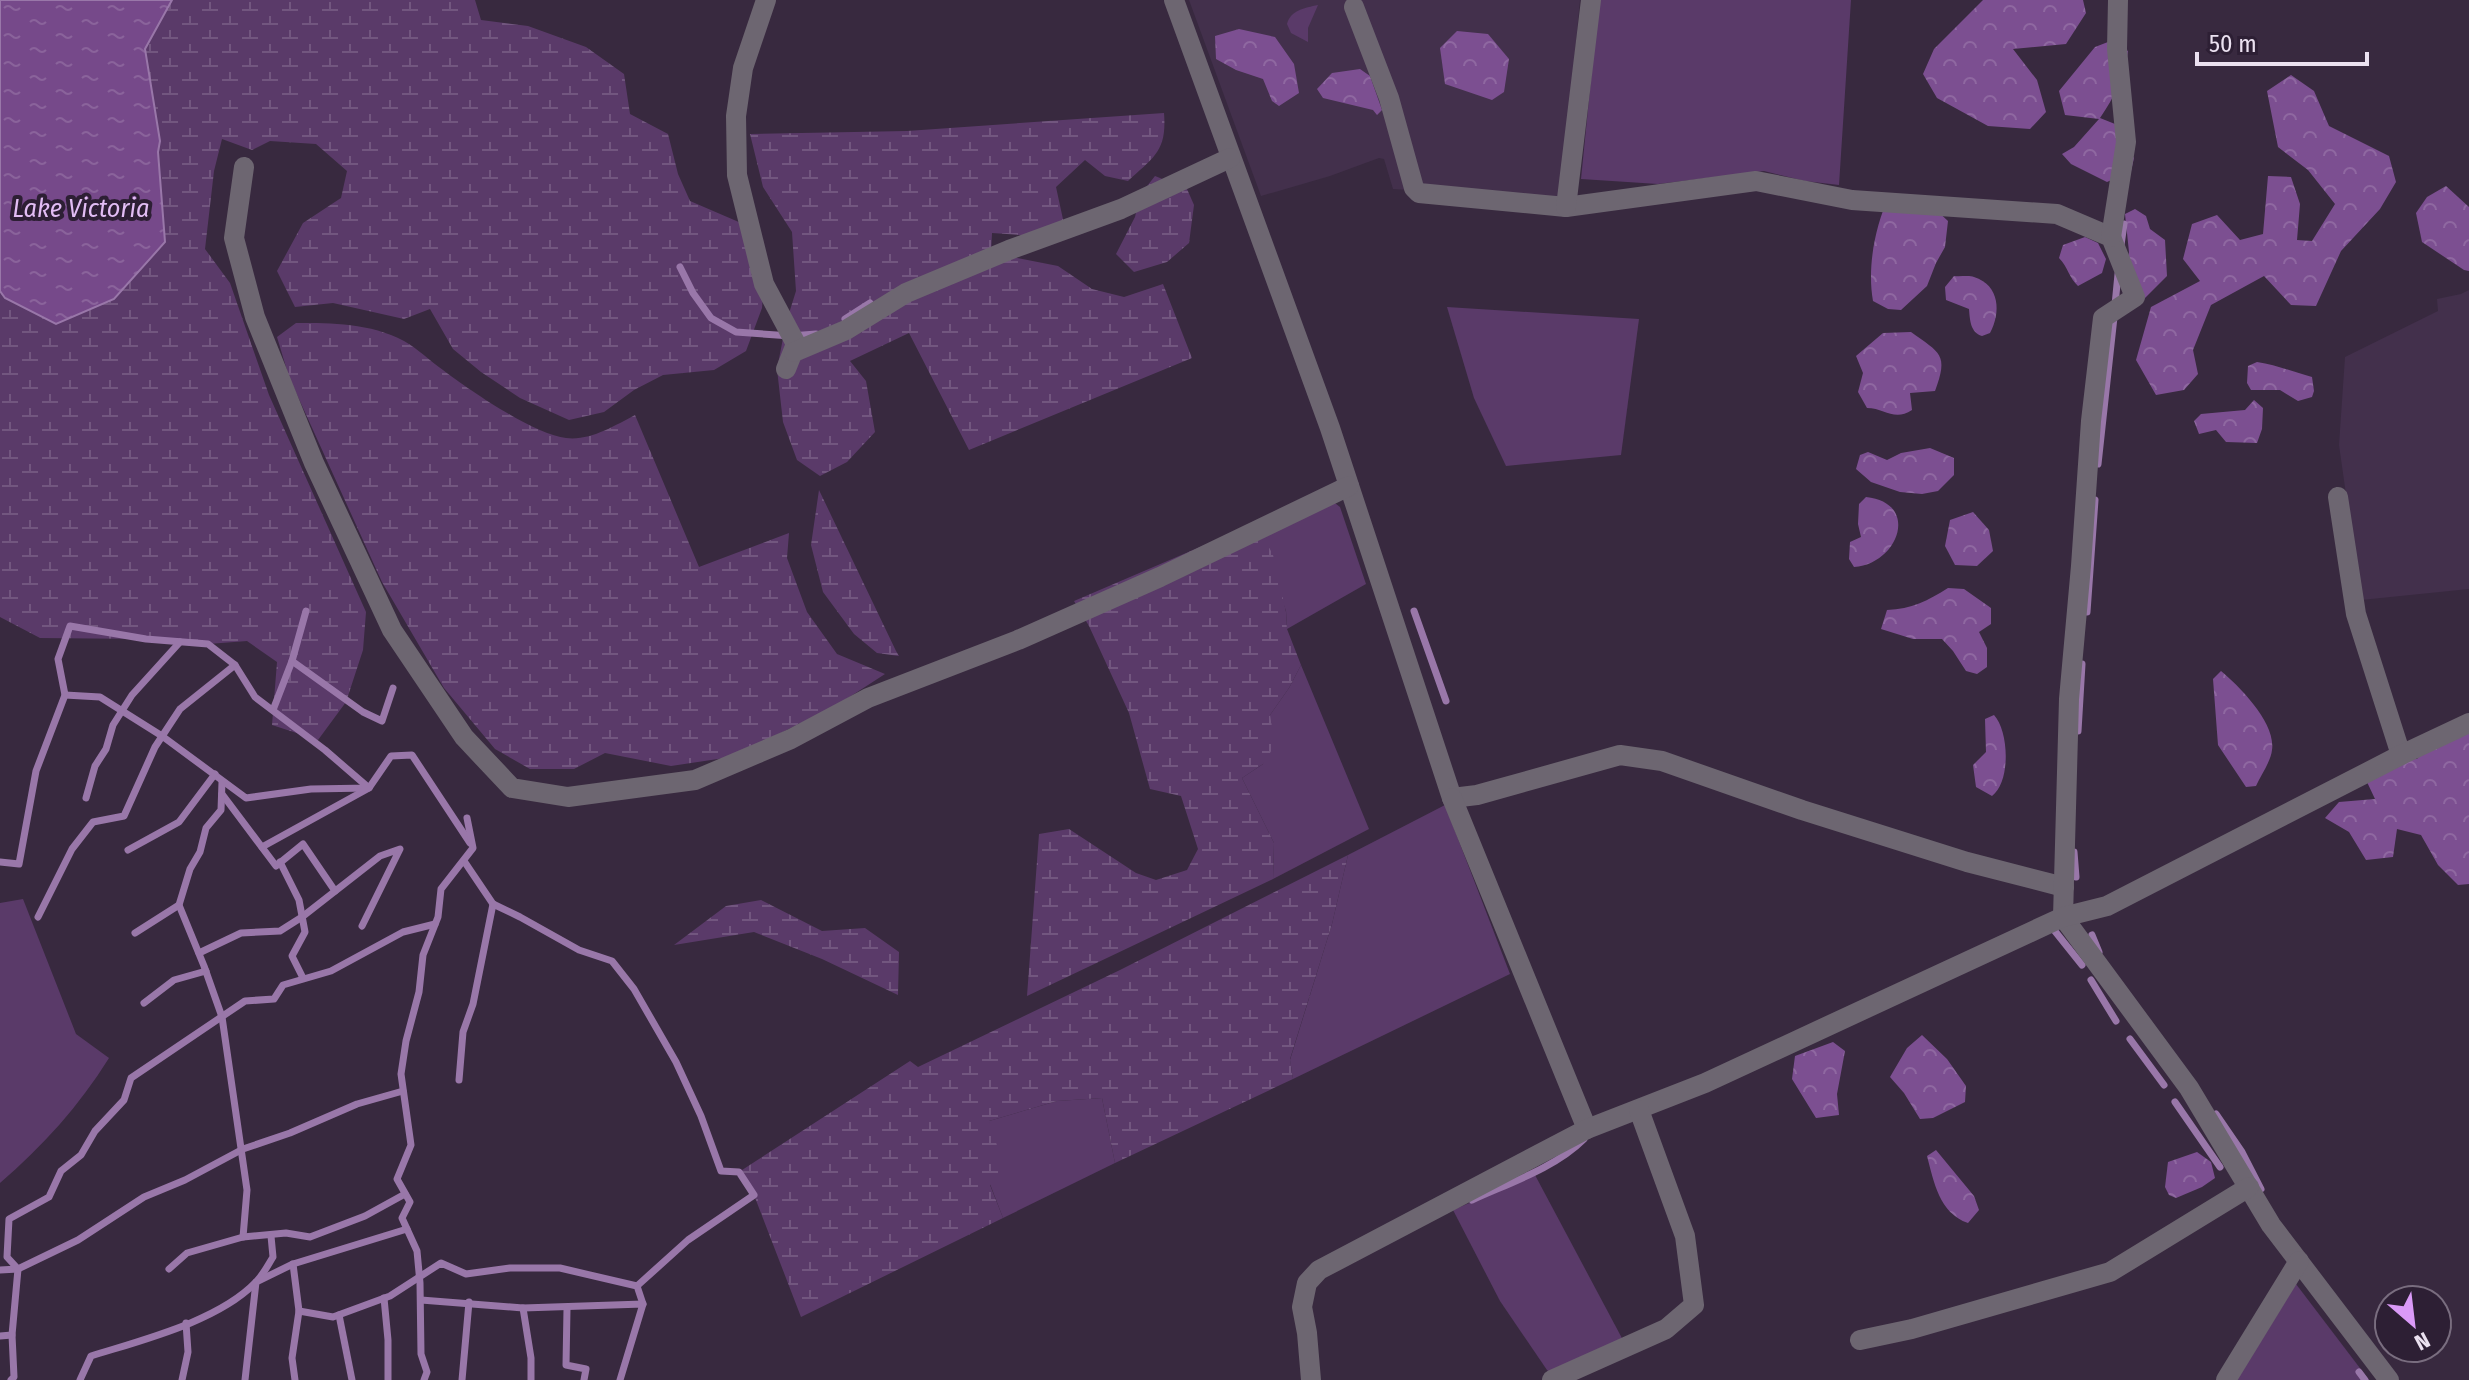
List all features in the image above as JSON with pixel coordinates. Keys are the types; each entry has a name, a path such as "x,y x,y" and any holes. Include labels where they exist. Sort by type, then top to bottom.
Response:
{"street":[{"path":"766,0 743,68 736,116 737,175 764,284 796,344 790,361 906,293 1009,250 1121,209 1230,158"},
{"path":"1174,0 1330,428 1452,798 1587,1129"},
{"path":"1566,207 1591,0"},
{"path":"2118,0 2117,49 2126,142 2111,237 2135,297 2103,318 2091,421 2069,699 2063,917 2189,1088 2271,1225 2389,1380"},
{"path":"1354,7 1389,98 1416,191 1566,207 1756,181 1852,200 2057,214 2111,237"},
{"path":"244,167 234,238 255,317 314,463 392,630 464,737 512,788 568,797 695,780 791,739 868,698 1018,640 1160,577 1349,486"},
{"path":"2338,497 2356,614 2401,755"},
{"path":"1311,1380 1302,1307 1307,1283 1319,1270 1587,1129 1705,1083 2063,917 2107,906 2469,723"},
{"path":"1452,798 1477,795 1620,755 1634,755 1662,761 1802,810 1967,862 2064,887"},
{"path":"1552,1380 1666,1329 1694,1305 1685,1236 1639,1110"},
{"path":"1860,1340 1912,1329 2110,1272 2249,1187"},
{"path":"2226,1380 2299,1261"}],"shaded area":[{"path":"1189,0 1580,0 1562,191 1556,199 1393,189 1384,159 1379,158 1261,196"},
{"path":"2469,290 2469,589 2361,600 2339,445 2345,357 2438,311 2437,299"}],"green space":[{"path":"172,0 475,0 481,20 528,26 586,47 624,74 630,114 668,134 678,174 690,201 748,226 765,270 762,308 746,351 714,370 663,375 634,390 604,412 569,420 520,398 481,372 453,349 430,309 404,319 333,303 295,307 277,271 303,223 341,198 347,171 316,144 270,141 252,150 222,139 214,171 205,249 230,283 269,395 366,612 363,650 346,702 318,740 272,725 277,662 247,641 208,644 146,639 40,638 0,617 0,291 5,298 165,242 158,152 160,141 145,49"},
{"path":"1599,0 1851,0 1839,185 1764,171 1658,184 1581,179"},
{"path":"1983,0 2083,0 2086,13 2066,44 2013,49 2037,80 2046,112 2030,129 1988,126 1937,98 1923,74 1934,49"},
{"path":"1318,5 1308,28 1308,42 1291,33 1287,24 1292,16"},
{"path":"1239,29 1275,37 1294,64 1299,93 1279,106 1272,101 1263,79 1216,59 1215,36"},
{"path":"1457,31 1488,34 1509,59 1504,92 1492,100 1445,84 1440,48"},
{"path":"2108,42 2128,51 2118,86 2100,118 2115,124 2134,158 2131,171 2107,182 2071,164 2062,154 2074,147 2099,119 2065,115 2059,91 2095,47"},
{"path":"1360,69 1370,76 1382,110 1377,115 1373,110 1323,98 1317,89 1332,73"},
{"path":"2291,75 2314,91 2329,126 2389,156 2396,182 2380,209 2341,251 2316,306 2291,305 2264,276 2211,305 2193,350 2198,374 2184,390 2156,395 2136,360 2151,307 2200,281 2183,259 2192,224 2217,215 2240,240 2263,234 2268,176 2291,177 2300,204 2297,240 2312,241 2335,204 2308,170 2278,147 2267,91"},
{"path":"1164,113 1161,145 1152,159 1128,181 1105,176 1085,160 1056,187 1064,224 1034,236 992,233 991,253 1058,266 1092,289 1124,297 1163,284 1192,358 969,450 909,333 850,361 866,381 875,432 847,462 820,476 797,460 783,422 777,369 796,291 792,232 763,187 750,134 907,131"},
{"path":"1155,176 1187,189 1194,205 1189,243 1167,262 1134,272 1116,254 1135,217 1140,195"},
{"path":"2446,186 2469,207 2469,271 2422,242 2416,213 2427,197"},
{"path":"1889,196 1935,209 1948,221 1945,247 1927,286 1901,310 1888,309 1873,301 1871,288 1874,247"},
{"path":"2135,209 2146,216 2150,229 2165,240 2167,276 2136,307 2125,277 2129,252 2125,214"},
{"path":"2085,237 2098,243 2106,259 2102,273 2078,286 2059,258 2063,245"},
{"path":"1954,276 1974,277 1989,286 1997,309 1990,333 1982,336 1975,332 1969,309 1946,300 1945,287"},
{"path":"1447,307 1639,319 1621,455 1506,466 1474,398"},
{"path":"296,323 351,325 391,335 409,344 454,379 503,410 553,435 584,437 602,432 635,415 699,567 789,533 787,558 807,612 837,654 885,674 834,707 731,757 671,766 605,753 574,769 530,769 495,749 444,688 382,582 289,377 277,337"},
{"path":"1911,332 1939,356 1941,369 1935,391 1910,393 1912,410 1900,415 1867,408 1858,392 1863,373 1856,356 1883,333"},
{"path":"2257,362 2312,377 2312,397 2298,401 2280,390 2251,390 2247,383 2248,366"},
{"path":"2254,400 2263,408 2262,429 2257,443 2226,442 2216,430 2199,434 2194,421 2201,414 2245,410"},
{"path":"1930,448 1954,458 1954,475 1938,491 1922,494 1900,492 1871,482 1856,469 1860,455 1868,452 1887,460 1901,453"},
{"path":"819,490 899,656 877,653 854,634 823,592 811,545"},
{"path":"1327,497 1340,507 1366,584 1287,629 1286,611 1256,523"},
{"path":"1866,497 1883,502 1894,510 1898,521 1897,533 1882,556 1854,567 1849,559 1850,542 1861,537 1859,504"},
{"path":"1973,512 1989,530 1993,551 1977,566 1955,565 1945,546 1950,520"},
{"path":"1256,523 1273,555 1287,629 1301,665 1270,715 1275,745 1263,764 1242,778 1274,843 1273,879 1027,996 1039,834 1069,829 1136,873 1156,880 1187,870 1198,849 1181,796 1150,789 1129,713 1089,626 1074,601"},
{"path":"1948,588 1964,589 1991,608 1991,624 1979,632 1987,648 1987,667 1977,674 1966,671 1942,639 1913,639 1881,629 1887,610 1919,604"},
{"path":"1301,665 1369,829 1273,879 1274,843 1242,778 1263,764 1270,715"},
{"path":"2221,671 2238,686 2263,717 2272,740 2268,763 2256,786 2246,787 2218,745 2213,679"},
{"path":"1994,715 2003,732 2006,756 2002,780 1992,796 1976,787 1973,765 1986,752 1985,719"},
{"path":"2441,727 2469,730 2469,884 2458,885 2438,865 2421,835 2397,829 2393,857 2366,860 2349,832 2325,818 2339,802 2375,799 2367,782 2377,760 2417,759"},
{"path":"1445,805 1510,974 1293,1079 1290,1060 1332,924 1348,855"},
{"path":"1348,855 1332,924 1290,1059 1293,1079 1115,1163 1102,1098 1057,1101 989,1121 1006,1173 990,1185 1003,1218 801,1317 754,1195 739,1172 910,1061 918,1067"},
{"path":"23,899 76,1034 109,1058 59,1125 0,1183 0,903"},
{"path":"761,900 822,931 865,928 899,952 898,995 822,959 754,932 674,945 726,906"},
{"path":"1922,1035 1947,1059 1966,1086 1965,1102 1933,1118 1920,1119 1890,1077 1907,1048"},
{"path":"1833,1042 1845,1051 1837,1094 1839,1115 1816,1118 1792,1079 1795,1056"},
{"path":"1102,1098 1115,1163 1003,1218 990,1184 989,1121 1057,1101"},
{"path":"1936,1150 1974,1196 1979,1210 1968,1223 1950,1212 1939,1196 1927,1156"},
{"path":"2197,1152 2211,1162 2215,1178 2176,1198 2169,1195 2165,1187 2168,1162"},
{"path":"1535,1175 1624,1342 1552,1374 1500,1301 1453,1210"},
{"path":"2296,1284 2369,1380 2237,1380"}],"water":[{"name":"Lake Victoria","path":"0,0 172,0 145,49 160,141 158,152 165,242 114,299 56,324 5,298 0,291"}],"waterway":[{"path":"2121,245 2124,224"},
{"path":"680,267 711,318 736,332 791,336 816,334"},
{"path":"2115,305 2118,274"},
{"path":"845,319 870,303"},
{"path":"2098,464 2114,317"},
{"path":"2087,612 2095,500"},
{"path":"273,710 292,661 306,611"},
{"path":"1414,611 1446,701"},
{"path":"0,862 19,864 36,771 65,695 58,659 70,626 146,639 208,644 235,665 255,697 369,788 262,847"},
{"path":"86,798 95,766 106,749 113,725 132,695 180,642"},
{"path":"292,661 363,712 382,721 393,688"},
{"path":"2078,731 2082,664"},
{"path":"38,917 72,849 93,822 124,816 155,747 180,709 235,665"},
{"path":"65,695 100,697 162,736 246,798 311,789 369,788 391,756 412,755 470,843"},
{"path":"128,850 179,822 215,774"},
{"path":"135,933 179,905 206,828 221,810 222,782"},
{"path":"222,794 276,866 303,844 335,891"},
{"path":"424,1380 427,1372 421,1354 417,1251 402,1218 410,1202 397,1179 411,1145 401,1074 419,992 423,955 438,917 441,889 473,848 467,818"},
{"path":"199,953 241,933 280,931 380,856 400,849 362,926"},
{"path":"2074,852 2076,877"},
{"path":"464,861 493,904 579,950 612,961 634,989 676,1062 701,1116 721,1171 739,1172 754,1195 688,1240 637,1286"},
{"path":"280,862 299,900 305,932 292,956 303,978"},
{"path":"459,1080 463,1032 473,1004 493,904"},
{"path":"179,905 222,1017 247,1190 243,1237"},
{"path":"11,1380 14,1377 12,1335 18,1269 7,1257 9,1219 49,1197 61,1171 81,1155 95,1131 124,1100 131,1078 245,1001 274,999 283,985 331,971 403,932 435,924"},
{"path":"2054,930 2082,965"},
{"path":"2092,935 2099,952"},
{"path":"144,1003 174,980 206,971"},
{"path":"2091,980 2116,1021"},
{"path":"2130,1039 2164,1085"},
{"path":"0,1270 18,1269 78,1240 144,1197 185,1180 243,1149 357,1104 403,1091"},
{"path":"2175,1102 2220,1167"},
{"path":"2216,1114 2242,1152 2261,1189"},
{"path":"1472,1200 1546,1167 1584,1139"},
{"path":"169,1269 187,1253 243,1237 286,1233 310,1237 365,1216 405,1194"},
{"path":"245,1380 256,1282 293,1264 407,1229"},
{"path":"80,1380 91,1356 179,1328 240,1296 259,1279 273,1257 271,1236"},
{"path":"299,1311 333,1317 390,1296 441,1263 466,1274 510,1268 560,1268 637,1286 643,1304"},
{"path":"293,1264 299,1311 292,1358 295,1380"},
{"path":"384,1298 388,1380"},
{"path":"421,1300 523,1308 643,1304 620,1380"},
{"path":"462,1380 469,1302"},
{"path":"523,1308 531,1358 531,1380"},
{"path":"567,1309 566,1365 586,1369 584,1380"},
{"path":"339,1315 352,1380"},
{"path":"182,1380 188,1352 186,1323"},
{"path":"0,1336 12,1335"},
{"path":"2359,1372 2365,1380"}]}
